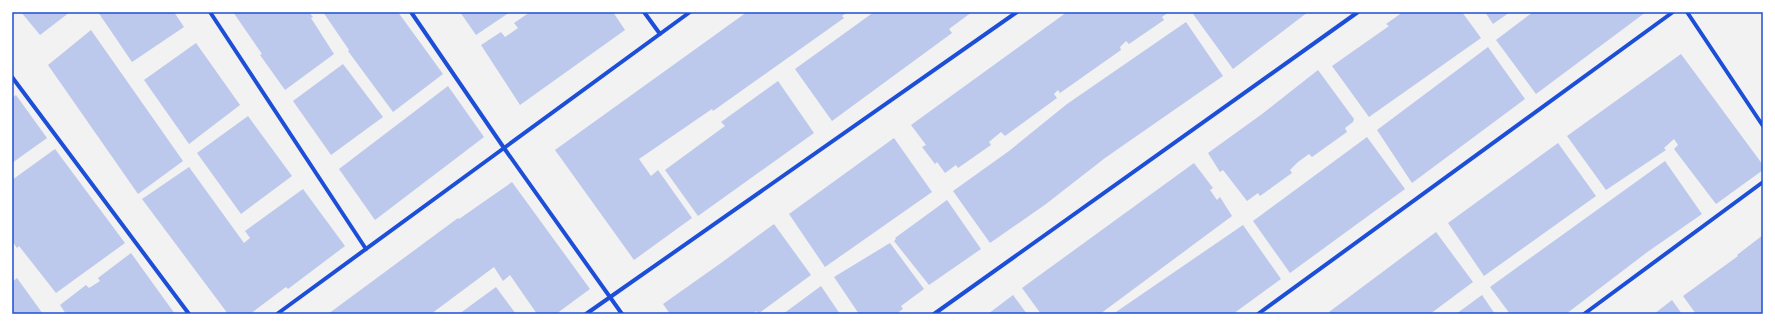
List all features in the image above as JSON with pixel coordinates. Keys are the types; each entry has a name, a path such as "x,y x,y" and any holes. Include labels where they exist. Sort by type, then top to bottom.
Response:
{"street":[{"path":"210,12 366,249"},
{"path":"411,12 504,148 622,314"},
{"path":"644,12 660,34"},
{"path":"277,314 690,12"},
{"path":"586,314 1017,12"},
{"path":"934,314 1358,12"},
{"path":"1258,314 1673,12"},
{"path":"1686,12 1763,126"},
{"path":"12,77 189,314"},
{"path":"1584,314 1763,182"}],"building":[{"path":"21,12 70,12 40,35"},
{"path":"98,12 174,12 184,27 132,62"},
{"path":"233,12 309,12 313,17 311,18 334,54 285,90 260,55 262,54"},
{"path":"323,12 398,12 443,74 393,112 348,51 349,50"},
{"path":"460,12 510,12 476,35"},
{"path":"530,12 613,12 625,30 520,105 481,45 501,32 505,37 518,28 514,23"},
{"path":"747,12 847,12 842,16 844,18 713,111 712,109 639,159 651,176 658,170 692,218 634,260 555,150"},
{"path":"874,12 972,12 949,29 952,33 832,121 795,69"},
{"path":"1067,12 1169,12 1162,17 1164,20 1129,44 1126,41 1120,47 1121,50 1060,93 1058,90 1054,94 1057,98 1005,136 1001,132 989,142 991,145 958,168 956,165 945,173 937,162 935,164 922,147 926,145 911,125"},
{"path":"1195,12 1308,12 1233,69 1193,14"},
{"path":"1403,12 1462,12 1481,38 1369,117 1332,66 1389,26 1386,24"},
{"path":"1485,12 1510,12 1493,24"},
{"path":"1533,12 1646,12 1536,94 1496,40"},
{"path":"1186,22 1223,76 1105,158 1046,204 990,243 953,191 1009,151 1067,104"},
{"path":"91,30 183,161 138,194 48,65"},
{"path":"196,43 240,105 189,144 144,80"},
{"path":"1488,47 1525,99 1412,183 1377,130"},
{"path":"1681,54 1763,165 1763,170 1716,204 1674,149 1678,145 1674,139 1664,148 1666,150 1606,190 1567,136"},
{"path":"343,64 383,117 331,155 293,101"},
{"path":"1318,70 1354,119 1353,122 1345,128 1347,132 1312,157 1309,154 1298,162 1290,170 1292,173 1260,196 1258,193 1247,201 1223,170 1220,172 1208,153 1262,114"},
{"path":"778,81 814,133 698,216 665,170 725,126 721,122"},
{"path":"448,86 484,137 375,220 339,169"},
{"path":"16,95 47,138 12,163 12,98"},
{"path":"248,116 292,176 241,214 197,153"},
{"path":"1367,137 1405,189 1290,273 1253,221"},
{"path":"894,138 932,192 825,267 789,214"},
{"path":"1558,143 1596,196 1484,276 1448,223"},
{"path":"55,149 125,243 56,293 19,246 17,248 12,241 12,180"},
{"path":"1665,161 1702,214 1646,253 1566,314 1510,314 1490,287"},
{"path":"1194,163 1213,188 1210,190 1217,200 1220,197 1232,216 1100,314 1041,314 1022,288"},
{"path":"189,167 244,243 250,238 245,231 303,189 345,246 288,289 286,287 250,314 228,314 142,199"},
{"path":"512,182 590,289 556,314 537,314 510,275 503,281 494,267 431,314 328,314 458,218 459,219"},
{"path":"947,200 981,249 929,285 894,241 896,239 895,238"},
{"path":"774,224 811,275 758,314 756,311 752,314 670,314 663,304"},
{"path":"1243,225 1281,279 1233,314 1113,314"},
{"path":"1436,232 1473,282 1430,314 1331,314 1329,312"},
{"path":"1763,235 1763,314 1696,314 1683,296 1738,256 1737,255"},
{"path":"890,243 924,289 901,306 903,309 896,314 859,314 834,277"},
{"path":"131,253 175,314 66,314 60,305 86,285 89,288 100,281 98,278"},
{"path":"17,278 43,314 12,314 12,282"},
{"path":"821,286 840,314 783,314"},
{"path":"496,287 516,314 459,314"},
{"path":"1013,295 1027,314 988,314"},
{"path":"1482,295 1495,314 1456,314"},
{"path":"1672,300 1682,314 1654,314"}]}
